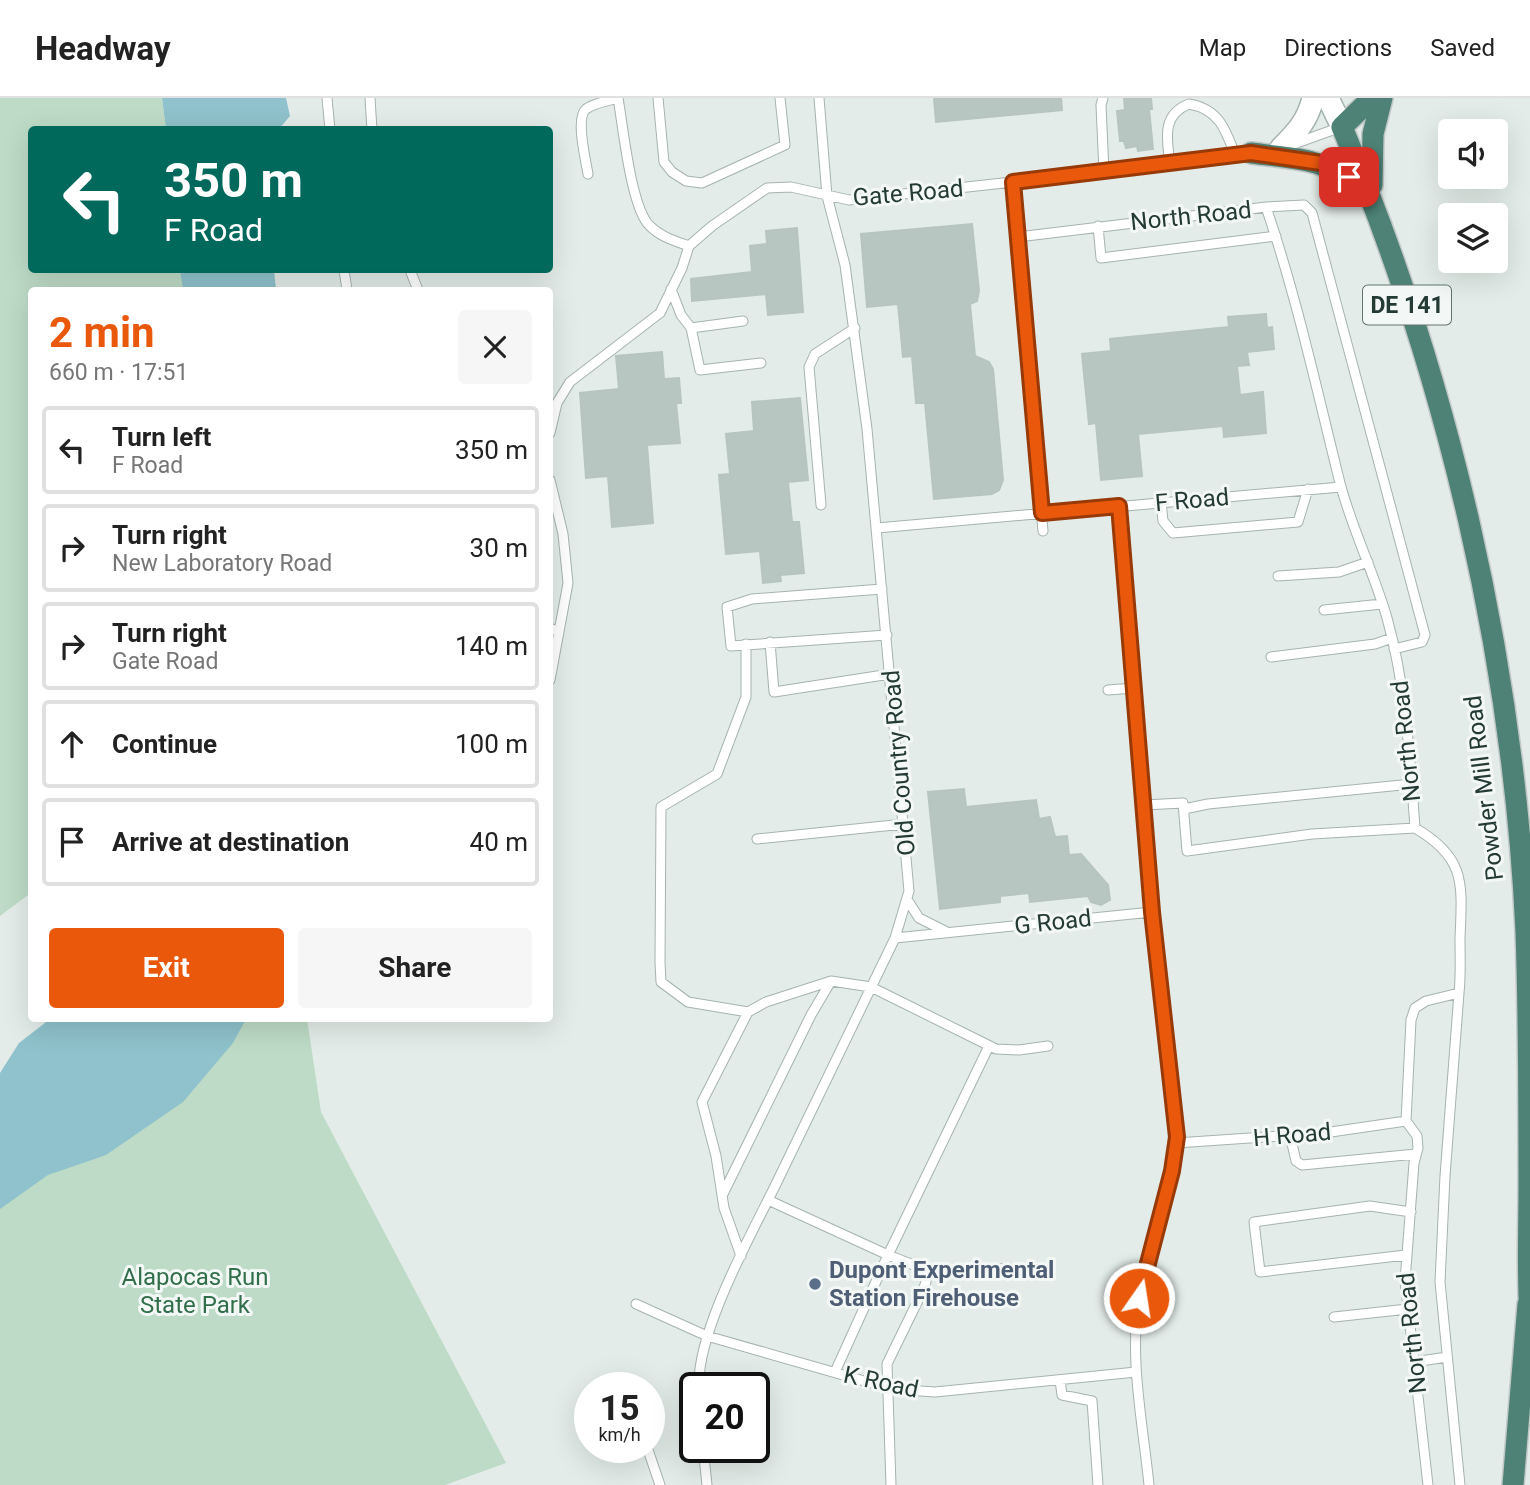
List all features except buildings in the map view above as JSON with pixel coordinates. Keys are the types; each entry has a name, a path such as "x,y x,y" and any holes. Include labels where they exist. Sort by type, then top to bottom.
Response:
{"highway":[{"path":"1342,127 1372,98"},
{"name":"DE 141","path":"1372,197 1373,134 1382,98"},
{"name":"Powder Mill Road","path":"1342,127 1372,197 1408,306 1460,482 1485,601 1508,740 1526,930 1529,1307 1513,1485"},
{"path":"1243,154 1321,163 1349,177 1372,197"}],"street":[{"path":"1281,148 1301,128 1310,112 1313,98"},
{"path":"1328,98 1342,127"}],"lane":[{"path":"327,98 330,126"},
{"path":"370,98 372,126"},
{"path":"588,174 580,122 583,113 588,108 618,98 638,208 648,225 665,238 689,246"},
{"path":"659,98 664,162 672,172 686,181 702,183 785,145 780,98"},
{"name":"Old Country Road","path":"698,1372 707,1336 741,1256 895,938 908,901 910,879 855,328 845,265 827,196 819,98"},
{"path":"1103,98 1101,106 1104,172"},
{"path":"1170,164 1167,124 1189,101 1208,109 1221,120 1243,154"},
{"name":"Gate Road","path":"553,420 557,403 578,373 654,319 671,289 689,246 712,226 766,188 792,187 849,200 1243,154 1281,148 1342,127"},
{"path":"1013,182 1044,531"},
{"path":"1266,207 1304,205 1312,213 1359,398 1425,635 1422,642 1394,649"},
{"name":"North Road","path":"1018,237 1266,207 1276,236 1312,362 1341,487 1392,638 1402,690 1415,828 1433,838 1443,849 1456,866 1461,880 1459,993 1426,1000 1415,1008 1411,1020 1406,1121 1418,1136 1405,1281 1428,1485"},
{"path":"1098,226 1101,258 1276,236"},
{"path":"671,289 681,315 691,328 700,370 761,363"},
{"path":"691,328 743,320"},
{"path":"821,505 808,367 815,354 855,328"},
{"name":"F Road","path":"877,528 1341,487"},
{"path":"1161,502 1163,521 1172,533 1267,526 1298,522 1308,489"},
{"path":"553,492 563,534 568,583 553,664"},
{"path":"1119,506 1152,912 1176,1143 1172,1171 1139,1298 1136,1372 1149,1485"},
{"path":"1279,576 1339,572 1368,562"},
{"path":"882,589 752,599 727,607 731,646 887,635"},
{"path":"1324,610 1382,604"},
{"path":"553,629 559,632"},
{"path":"1270,657 1375,644 1392,638"},
{"path":"770,642 774,692 890,674"},
{"path":"746,644 746,696 717,774 661,807 660,962 661,982 688,1002 748,1012"},
{"path":"1108,690 1134,688"},
{"path":"1184,809 1208,804 1412,785"},
{"path":"1144,805 1183,803 1187,851 1312,834 1415,828"},
{"path":"757,839 904,824"},
{"path":"908,901 919,918 941,930 953,932"},
{"name":"G Road","path":"895,938 1152,912"},
{"path":"722,1196 811,1015 831,981"},
{"path":"741,1256 722,1196 716,1156 702,1102 748,1012 766,1002 831,981 871,987 996,1049 1019,1050 1048,1046"},
{"path":"1459,993 1440,1253 1440,1301 1460,1485"},
{"path":"835,1372 989,1046"},
{"name":"H Road","path":"1176,1143 1290,1135 1406,1121"},
{"path":"1290,1135 1296,1161 1302,1165 1416,1154"},
{"path":"768,1200 929,1271 947,1273 1010,1268"},
{"path":"1406,1255 1260,1272 1255,1222 1370,1206 1411,1212"},
{"path":"891,1485 887,1364 924,1288 929,1271"},
{"name":"K Road","path":"636,1304 707,1336 886,1387 935,1392 1136,1372"},
{"path":"1334,1317 1408,1309"},
{"path":"1414,1362 1447,1357"},
{"path":"1060,1380 1062,1395 1092,1401 1098,1485"},
{"path":"652,1463 660,1485"},
{"path":"705,1463 707,1485"}],"green space":[{"path":"0,98 162,98 166,126 28,126 28,273 180,273 183,287 28,287 28,895 0,916"},
{"name":"Alapocas Run State Park","path":"184,1022 307,1022 321,1112 506,1463 445,1485 0,1485 0,1129"}],"water":[{"path":"162,98 286,98 290,116 282,126 166,126"},
{"path":"180,273 274,273 276,287 183,287"},
{"path":"46,1022 244,1022 233,1043 183,1102 106,1155 48,1175 0,1209 0,1073 19,1043"}],"place":[{"name":"Dupont Experimental Station Firehouse","path":"815,1284"}],"route":[{"path":"1139,1298 1172,1171 1177,1137 1152,912 1119,506 1042,513 1013,182 1251,153 1321,163 1349,177"}]}
